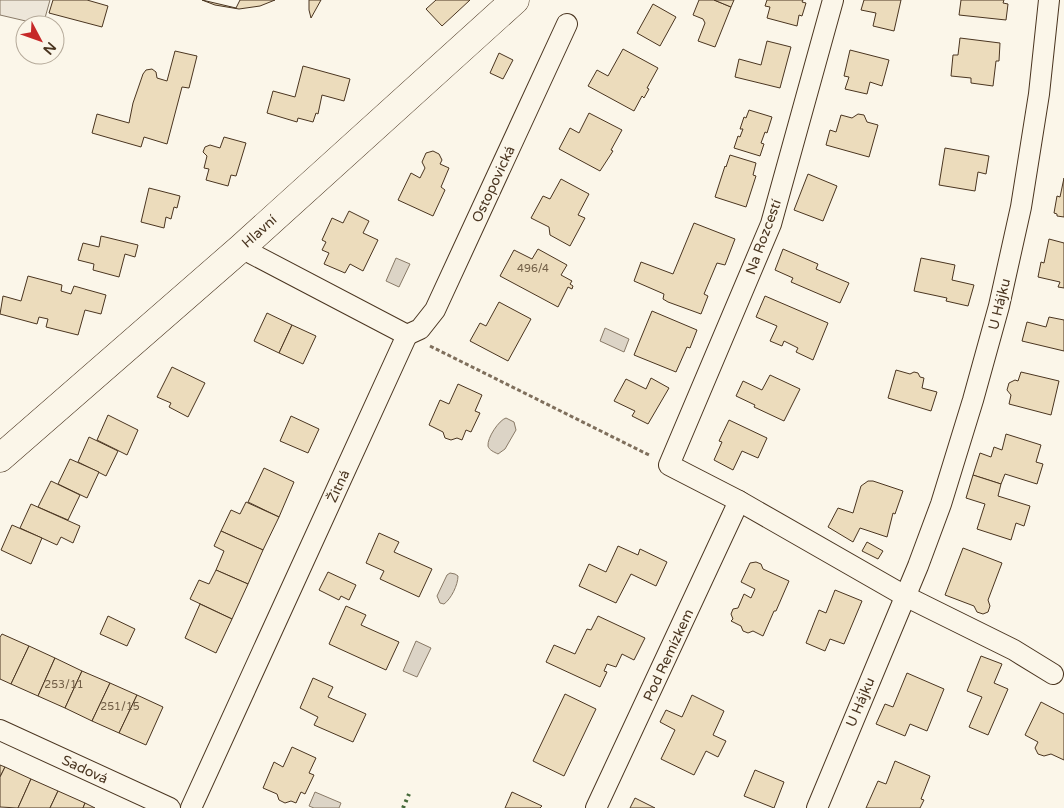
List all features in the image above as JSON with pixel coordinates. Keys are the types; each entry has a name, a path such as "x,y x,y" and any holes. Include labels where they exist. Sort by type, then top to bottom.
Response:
{"street":[{"name":"Hlavní","path":"0,458 241,248 515,0"},
{"name":"Na Rozcestí","path":"669,465 771,224 833,0"},
{"name":"U Hájku","path":"817,808 941,504 974,400 999,306 1021,207 1039,94 1049,0"},
{"name":"Ostopovická","path":"407,335 420,330 435,310 567,24"},
{"path":"241,248 407,335"},
{"name":"Žitná","path":"191,808 407,335"},
{"path":"669,465 739,501 905,596 1014,650 1053,674"},
{"name":"Pod Remízkem","path":"596,808 739,501"},
{"name":"Sadová","path":"0,730 170,808"}],"path":[{"path":"407,335 669,465"}],"shaded area":[{"path":"0,0 50,0 46,15 15,15 15,18 0,15"},
{"path":"396,258 410,264 399,287 386,281"},
{"path":"605,328 629,339 624,352 600,341"},
{"path":"506,418 514,422 516,430 505,449 498,454 489,449 488,443 491,434 503,419"},
{"path":"450,573 458,576 457,583 447,602 444,604 440,603 437,596 447,575"},
{"path":"416,641 431,648 417,677 403,671"},
{"path":"315,792 341,803 339,808 314,808 309,806"}],"building":[{"path":"53,0 87,0 108,6 102,27 65,17 65,15 49,13"},
{"path":"202,0 236,8 240,0 275,0 260,6 239,9 215,5"},
{"path":"309,0 321,0 311,18 309,10"},
{"path":"436,0 470,0 442,26 426,9"},
{"path":"699,0 714,0 731,7 715,47 698,41 705,23 703,19 693,15"},
{"path":"714,0 734,0 731,7"},
{"path":"767,0 803,0 802,2 806,3 802,16 799,15 797,26 767,18 770,7 765,6"},
{"path":"864,0 901,0 894,31 873,26 876,13 861,10"},
{"path":"961,0 1004,0 1003,3 1008,4 1006,20 959,15"},
{"path":"653,4 676,17 660,46 637,33"},
{"path":"960,38 1000,43 999,61 996,61 993,86 971,83 971,78 951,76 953,55 958,55"},
{"path":"767,41 791,47 780,88 735,77 739,59 761,65"},
{"path":"623,49 658,68 647,88 649,89 644,98 642,96 634,111 588,86 597,70 608,76"},
{"path":"850,50 889,60 882,86 870,82 867,94 845,89 849,77 844,76"},
{"path":"175,51 197,56 189,88 182,87 167,144 144,137 141,147 92,133 97,114 129,123 133,103 143,74 146,70 152,69 156,72 157,78 167,81"},
{"path":"499,53 513,60 503,79 490,73"},
{"path":"303,66 350,79 344,101 322,95 318,114 316,113 313,122 298,118 297,122 267,113 273,91 295,97"},
{"path":"749,110 772,117 767,133 765,132 761,143 764,144 760,156 734,148 738,136 740,137 743,129 740,129 744,117 746,118"},
{"path":"589,113 622,130 611,150 613,151 600,171 559,149 570,128 579,133"},
{"path":"858,114 864,115 867,122 878,125 869,157 826,145 830,130 836,132 841,115 852,118"},
{"path":"224,137 246,143 236,176 231,175 228,186 206,180 209,169 204,168 207,156 203,152 205,147 210,145 220,148"},
{"path":"945,148 989,156 986,174 978,172 975,191 939,185"},
{"path":"433,151 439,154 442,160 440,164 449,168 441,187 445,190 433,216 398,200 411,173 420,178 425,168 422,162 426,153"},
{"path":"730,155 756,163 753,175 756,176 746,207 715,197"},
{"path":"808,174 837,186 823,221 794,210"},
{"path":"1064,178 1064,217 1057,216 1054,213 1057,196 1060,197"},
{"path":"561,179 589,194 578,215 585,218 570,246 550,235 549,227 531,218 543,196 550,199"},
{"path":"149,188 180,196 177,208 174,207 171,219 166,217 164,228 141,222"},
{"path":"349,211 369,221 363,233 378,240 363,271 350,264 345,273 324,264 329,253 322,250 326,242 322,240 332,218 343,223"},
{"path":"694,223 735,239 725,265 717,263 704,294 708,296 701,314 668,302 663,299 664,294 634,281 641,262 673,274"},
{"path":"101,236 138,245 135,257 125,254 119,277 93,270 94,264 78,260 83,243 99,247"},
{"path":"1049,239 1064,243 1064,288 1058,287 1060,282 1038,277 1041,262 1044,263"},
{"path":"538,249 567,265 561,275 572,281 570,284 573,286 572,289 568,287 558,307 500,276 514,250 532,259"},
{"path":"783,249 818,264 816,269 849,283 840,303 791,282 793,278 775,270"},
{"path":"921,258 955,265 952,280 974,285 968,306 946,301 947,298 914,291"},
{"path":"28,276 62,285 61,291 71,294 74,286 106,295 101,314 85,310 78,335 46,327 48,319 39,317 37,324 0,314 3,296 21,301"},
{"path":"765,296 828,323 813,360 796,352 798,348 784,341 782,346 770,341 777,326 756,317"},
{"path":"499,302 531,319 508,361 470,341 480,323 486,326"},
{"path":"652,311 697,330 690,348 687,347 676,372 634,355"},
{"path":"267,313 292,325 279,353 254,341"},
{"path":"1049,317 1064,320 1064,351 1022,341 1027,322 1046,327"},
{"path":"292,325 316,336 303,364 279,353"},
{"path":"172,367 205,383 188,417 169,407 171,403 157,397"},
{"path":"896,370 910,374 918,373 920,377 924,378 922,388 937,392 931,411 888,398"},
{"path":"1021,372 1059,381 1051,415 1009,404 1011,395 1007,390 1009,383 1015,380 1018,381"},
{"path":"770,375 800,389 784,421 736,396 743,381 762,390"},
{"path":"651,378 669,388 648,424 632,416 635,411 614,401 626,379 646,389"},
{"path":"458,384 482,395 475,411 480,413 471,432 466,430 462,440 457,438 451,440 445,438 443,432 429,425 440,400 449,404"},
{"path":"108,415 138,430 127,455 97,440"},
{"path":"291,416 319,429 308,453 280,441"},
{"path":"729,420 767,438 758,458 742,451 733,470 714,460 722,442 719,441"},
{"path":"1006,434 1041,445 1036,462 1043,464 1037,484 1005,474 1001,484 973,475 980,453 991,457 994,447 1002,450"},
{"path":"89,437 118,451 106,476 78,462"},
{"path":"70,459 99,472 87,498 58,484"},
{"path":"264,468 294,482 279,517 248,502"},
{"path":"973,475 1001,484 998,496 1030,506 1024,526 1016,523 1011,540 977,529 985,504 966,498"},
{"path":"51,481 80,495 68,520 38,507"},
{"path":"868,481 903,491 895,514 893,513 887,537 860,528 853,542 828,527 838,508 853,513 861,486"},
{"path":"246,502 279,517 263,550 221,531 231,510 240,514"},
{"path":"31,504 80,526 73,543 61,537 57,545 20,528"},
{"path":"12,525 42,538 31,564 1,550"},
{"path":"221,531 263,550 248,584 216,570 224,551 214,546"},
{"path":"379,533 399,542 394,552 432,569 419,597 380,579 384,571 366,563"},
{"path":"867,542 883,551 878,559 862,551"},
{"path":"618,546 638,555 640,549 667,562 656,586 631,574 616,603 579,586 589,564 606,572"},
{"path":"963,548 1002,563 988,600 990,606 988,612 983,614 977,612 974,606 945,595"},
{"path":"756,562 761,564 763,569 789,581 763,636 753,631 748,633 743,631 741,626 731,621 733,619 731,614 733,609 738,608 744,594 751,598 755,589 741,582 750,563"},
{"path":"216,570 248,584 232,619 190,599 199,580 209,584"},
{"path":"328,572 356,585 349,600 341,596 339,600 319,590"},
{"path":"835,590 862,601 844,644 830,639 825,651 806,643 819,610 826,613"},
{"path":"200,604 232,619 216,653 185,638"},
{"path":"346,606 366,615 361,625 399,642 386,670 329,644"},
{"path":"108,616 135,629 127,646 100,634"},
{"path":"598,616 645,638 634,660 622,654 616,667 607,664 604,671 607,672 600,687 546,662 554,645 575,654 587,629 591,630"},
{"path":"2,634 29,646 11,684 0,679 0,637"},
{"path":"29,646 55,658 38,696 11,684"},
{"path":"981,656 1002,664 994,683 1008,689 988,735 969,727 982,697 967,691"},
{"path":"55,658 82,671 65,708 38,696"},
{"path":"82,671 110,683 92,721 65,708"},
{"path":"907,673 944,689 927,731 910,724 905,736 876,724 885,704 893,707"},
{"path":"313,678 333,687 328,697 366,714 353,742 314,725 318,717 300,708"},
{"path":"110,683 137,695 119,733 92,721"},
{"path":"565,694 596,709 564,776 533,761"},
{"path":"137,695 163,707 146,745 119,733"},
{"path":"692,695 724,711 713,735 726,741 718,757 706,751 694,775 661,759 675,730 660,722 666,710 682,717"},
{"path":"1041,702 1064,714 1064,760 1051,754 1044,756 1038,754 1035,748 1038,742 1025,735"},
{"path":"292,747 316,758 309,773 314,775 305,794 301,792 296,803 291,801 285,803 279,800 277,794 263,788 274,762 283,767"},
{"path":"895,761 930,776 921,799 924,800 920,808 866,808 878,781 886,784"},
{"path":"0,765 5,767 0,777"},
{"path":"5,767 31,779 18,808 0,807 0,777"},
{"path":"755,770 784,782 774,808 744,796"},
{"path":"31,779 58,791 50,808 18,808"},
{"path":"58,791 85,803 83,808 50,808"},
{"path":"512,792 542,806 540,808 505,808"},
{"path":"635,798 655,808 630,808"},
{"path":"85,803 95,808 83,808"}],"hedge":[{"path":"403,808 409,794"}]}
